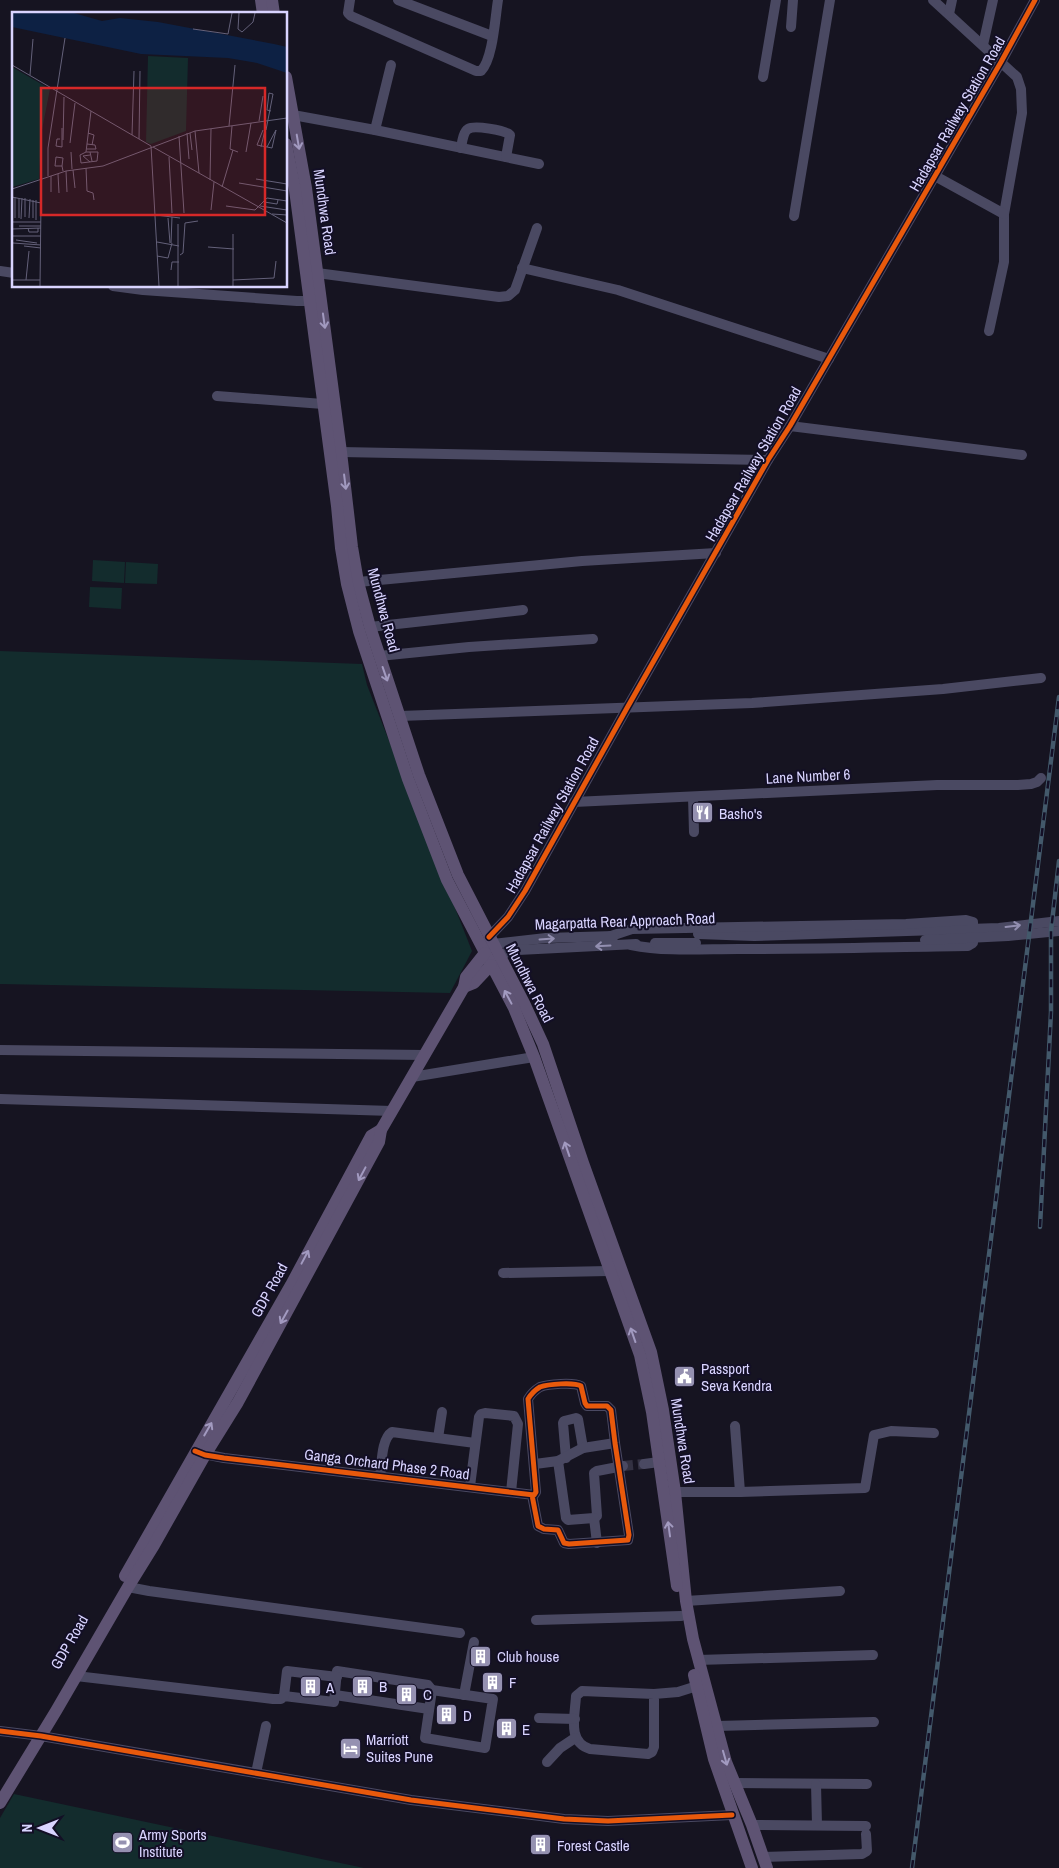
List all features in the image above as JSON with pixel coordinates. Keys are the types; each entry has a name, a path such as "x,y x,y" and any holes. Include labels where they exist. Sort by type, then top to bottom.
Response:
{"main road":[{"name":"Mundhwa Road","path":"288,88 306,188 317,273 315,301 323,404 347,584 379,656 442,836 534,1057 583,1163 645,1354 663,1410 681,1616 714,1759 738,1830 761,1865"},
{"name":"Mundhwa Road","path":"288,154 341,452 352,547 368,634 428,832 447,880 489,945"},
{"path":"464,987 466,977 489,945"},
{"name":"Mundhwa Road","path":"495,961 524,1003 543,1044 564,1123 609,1271 645,1354 659,1462 669,1492 686,1601 698,1660 726,1762 750,1821 747,1824 761,1865"},
{"name":"Magarpatta Rear Approach Road","path":"464,987 474,983 495,961"},
{"name":"GDP Road","path":"0,1789 37,1736 200,1453 371,1136 381,1130 464,987"},
{"path":"0,1803 37,1736 76,1676 154,1545 200,1453"}],"street":[{"path":"350,0 348,14 351,16 476,71 481,71 485,67 498,0"},
{"path":"398,0 492,36"},
{"path":"763,77 776,0"},
{"path":"791,27 793,0"},
{"path":"794,216 830,0"},
{"path":"933,0 1017,77 1021,88 1022,113 1004,214 1004,262 989,331"},
{"path":"949,14 952,0"},
{"path":"983,45 993,0"},
{"name":"Hadapsar Railway Station Road","path":"489,945 525,891 768,460 829,359 1035,0"},
{"path":"375,130 391,65"},
{"path":"293,115 539,164"},
{"path":"461,148 468,129 503,131 510,135 506,157"},
{"path":"935,176 1004,214"},
{"path":"317,273 499,297 508,296 515,290 537,228"},
{"path":"522,268 618,290 829,359"},
{"path":"129,288 315,301"},
{"path":"217,396 323,404"},
{"path":"790,426 1022,455"},
{"path":"341,452 768,460"},
{"path":"358,582 582,561 716,554"},
{"path":"368,634 523,610"},
{"path":"379,656 468,646 593,639"},
{"path":"400,716 752,703 943,689 1041,678"},
{"name":"Lane Number 6","path":"574,802 937,785 1018,786 1037,782 1041,778"},
{"path":"693,797 694,832"},
{"path":"608,937 632,929 897,924 966,920 973,922 973,943 968,946 675,950 652,949 631,945"},
{"name":"Magarpatta Rear Approach Road","path":"489,945 546,938 668,938 999,928 1059,921"},
{"name":"Magarpatta Rear Approach Road","path":"495,961 507,952 518,950 631,945 668,938 755,944 1008,936 1059,931"},
{"path":"0,1050 425,1055"},
{"path":"412,1077 534,1057"},
{"path":"0,1099 392,1111"},
{"path":"503,1273 609,1271"},
{"path":"575,1383 581,1386 587,1406 608,1406 611,1410 615,1444 621,1466 628,1540 597,1543 564,1543 558,1530 544,1529 538,1526 532,1495 536,1492 535,1464 528,1399 532,1393 542,1386 575,1383"},
{"path":"438,1438 442,1412"},
{"name":"Ganga Orchard Phase 2 Road","path":"470,1486 479,1417 481,1414 514,1416 517,1420 511,1492"},
{"path":"583,1448 578,1419 564,1421 562,1459 566,1518 573,1520 594,1518"},
{"path":"735,1426 740,1492"},
{"path":"669,1492 865,1488 874,1435 891,1431 934,1433"},
{"name":"Ganga Orchard Phase 2 Road","path":"380,1476 386,1440 389,1434 397,1432 475,1443"},
{"path":"535,1464 562,1459 583,1448 615,1444"},
{"name":"Ganga Orchard Phase 2 Road","path":"200,1453 532,1495"},
{"path":"644,1464 659,1462"},
{"path":"597,1543 594,1518 598,1513 594,1473 621,1466"},
{"path":"128,1587 460,1632"},
{"path":"686,1601 840,1592"},
{"path":"536,1620 681,1616"},
{"path":"464,1695 474,1642"},
{"path":"698,1660 872,1655"},
{"path":"284,1696 287,1671 337,1677"},
{"path":"76,1676 273,1699 281,1699 284,1696 334,1702 338,1671 428,1686 432,1690 493,1699 485,1748 425,1738 432,1690"},
{"path":"654,1694 654,1746 648,1754 590,1750 582,1747 575,1738 576,1696 582,1691 654,1694 678,1692 697,1686"},
{"path":"335,1695 429,1709"},
{"path":"539,1718 575,1719"},
{"path":"717,1726 874,1722"},
{"path":"256,1773 266,1726"},
{"path":"0,1731 411,1800 564,1819 608,1821 732,1815"},
{"path":"547,1762 560,1748 575,1738"},
{"path":"734,1784 867,1784"},
{"path":"816,1784 817,1825"},
{"path":"750,1821 866,1830 867,1851 862,1854 761,1865"}],"green space":[{"path":"93,560 125,562 124,583 92,581"},
{"path":"126,562 158,564 157,584 125,583"},
{"path":"90,587 122,588 121,609 89,607"},
{"path":"0,651 362,664 367,685 472,951 450,993 0,984"},
{"name":"Army Sports Institute","path":"14,1794 364,1868 0,1868 0,1818"}],"tunnel":[{"path":"623,1466 644,1464"}],"railway":[{"path":"912,1868 1059,697"},
{"path":"1040,1227 1051,1012 1051,931 1059,861"}],"cycle path":[{"path":"489,937 508,917 525,891 768,460 790,426 1035,0"},
{"path":"195,1451 205,1455 224,1458 534,1495 536,1492 528,1399 535,1391 544,1386 555,1384 581,1386 587,1406 607,1406 611,1410 629,1535 628,1540 564,1543 558,1530 544,1529 538,1526 532,1495"},
{"path":"0,1731 41,1736 411,1800 564,1819 608,1821 732,1815"}],"place":[{"name":"Basho's","path":"703,813"},
{"name":"Passport Seva Kendra","path":"685,1377"},
{"name":"Club house","path":"481,1656"},
{"name":"F","path":"493,1682"},
{"name":"B","path":"363,1686"},
{"name":"A","path":"310,1687"},
{"name":"C","path":"407,1694"},
{"name":"D","path":"447,1715"},
{"name":"E","path":"506,1729"},
{"name":"Marriott Suites Pune","path":"350,1748"},
{"name":"Army Sports Institute","path":"123,1843"},
{"name":"Forest Castle","path":"541,1845"}]}
